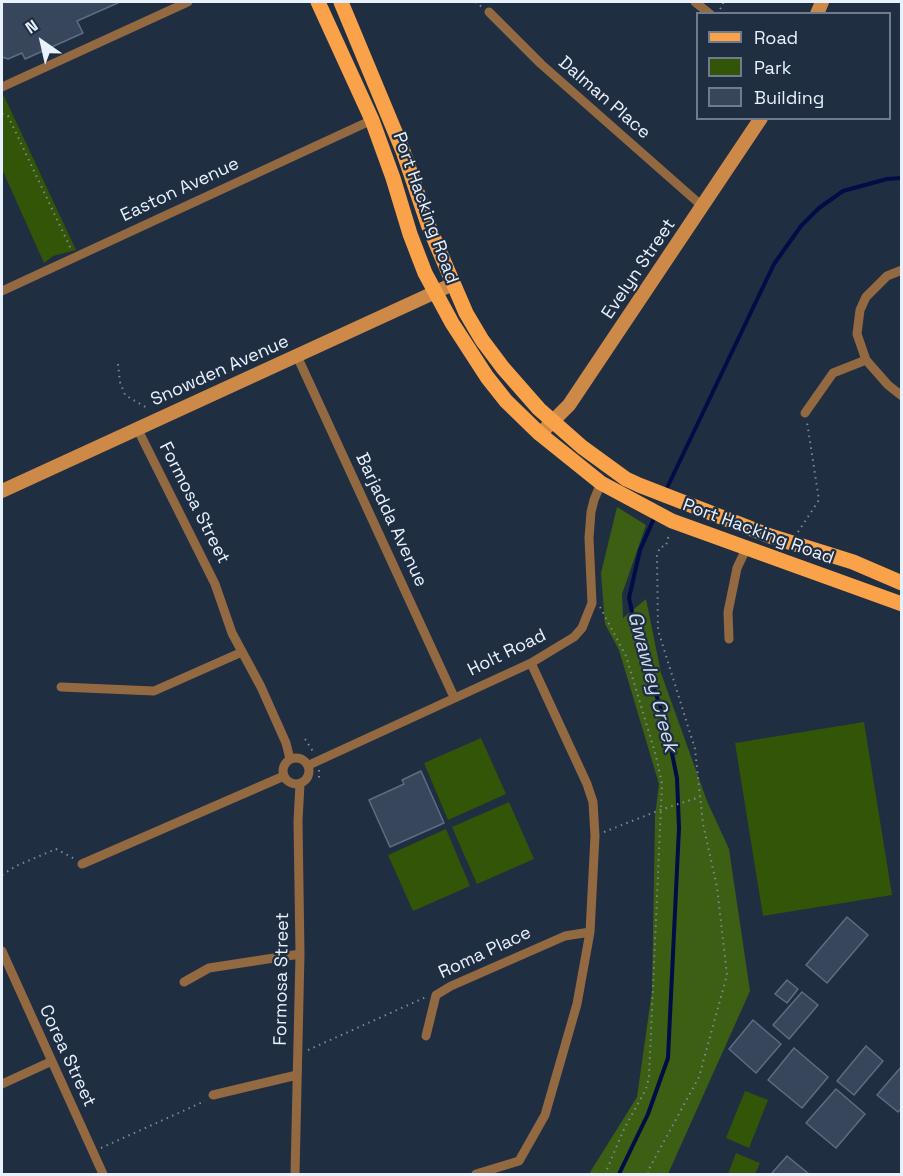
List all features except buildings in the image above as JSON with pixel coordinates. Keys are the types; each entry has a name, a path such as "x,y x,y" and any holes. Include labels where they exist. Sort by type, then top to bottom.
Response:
{"main road":[{"name":"Port Hacking Road","path":"318,2 372,120 410,234 435,292 452,323 506,401 540,434 601,483 638,504 671,528 746,549 902,604"},
{"name":"Port Hacking Road","path":"341,2 403,151 429,227 466,313 503,368 553,423 611,468 639,485 679,502 853,562 902,583"}],"street":[{"path":"2,87 188,2"},
{"path":"696,2 708,12"},
{"name":"Dalman Place","path":"489,12 541,64 702,206"},
{"name":"Easton Avenue","path":"2,291 372,120"},
{"name":"Evelyn Street","path":"540,434 553,423 575,396 760,120"},
{"path":"902,270 887,276 866,297 860,310 857,334 866,360 888,385 902,396"},
{"name":"Snowden Avenue","path":"2,491 453,284"},
{"name":"Barjadda Avenue","path":"297,356 454,698"},
{"path":"805,413 833,373 866,360"},
{"name":"Formosa Street","path":"137,428 215,584 232,633 265,696 286,743 290,759"},
{"name":"Holt Road","path":"309,765 531,663 574,637 589,614 593,594 589,538 591,512 601,483"},
{"path":"729,639 728,612 737,568 746,549"},
{"path":"61,687 154,691 242,651"},
{"path":"476,1174 519,1161 545,1115 577,1004 590,932 595,836 593,802 587,784 531,663"},
{"path":"300,758 309,765 309,776 300,784 289,782 284,776 283,768 290,759 300,758"},
{"path":"82,864 284,776"},
{"name":"Formosa Street","path":"295,1174 300,954 298,821 300,784"},
{"name":"Roma Place","path":"426,1036 436,995 451,986 565,936 590,932"},
{"name":"Corea Street","path":"2,951 50,1062 103,1174"},
{"path":"184,982 209,968 300,954"},
{"path":"2,1084 50,1062"},
{"path":"213,1095 297,1076"}],"path":[{"path":"2,114 8,116 75,257"},
{"path":"118,364 124,395 161,417"},
{"path":"792,542 819,500 805,413"},
{"path":"648,1174 699,1077 728,975 717,887 703,824 695,749 658,630 657,556 660,547 666,546 671,528"},
{"path":"593,594 626,656 656,756 662,784 648,1077 646,1089 624,1129 604,1174"},
{"path":"595,836 700,797"},
{"path":"2,874 56,849 82,864"},
{"path":"297,1055 421,998 436,995"},
{"path":"93,1152 198,1106 213,1095"}],"green space":[{"path":"4,96 76,250 53,256 44,263 2,169 2,97"},
{"path":"617,507 646,525 622,594 623,618 646,599 661,673 707,801 729,849 750,991 668,1174 589,1174 637,1097 652,991 655,816 659,784 619,650 605,624 601,573"},
{"path":"864,722 892,895 763,916 735,743"},
{"path":"481,738 506,794 448,820 424,763"},
{"path":"509,802 534,859 477,884 452,827"},
{"path":"446,829 470,886 413,911 388,855"},
{"path":"745,1091 768,1100 749,1148 726,1138"},
{"path":"736,1153 760,1163 755,1174 728,1174"}],"waterway":[{"name":"Gwawley Creek","path":"665,492 774,264 801,226 819,208 843,191 887,179 902,178"},
{"name":"Gwawley Creek","path":"619,1174 648,1114 668,1058 679,828 677,778 666,724 638,640 629,598 640,550 655,516"}]}
